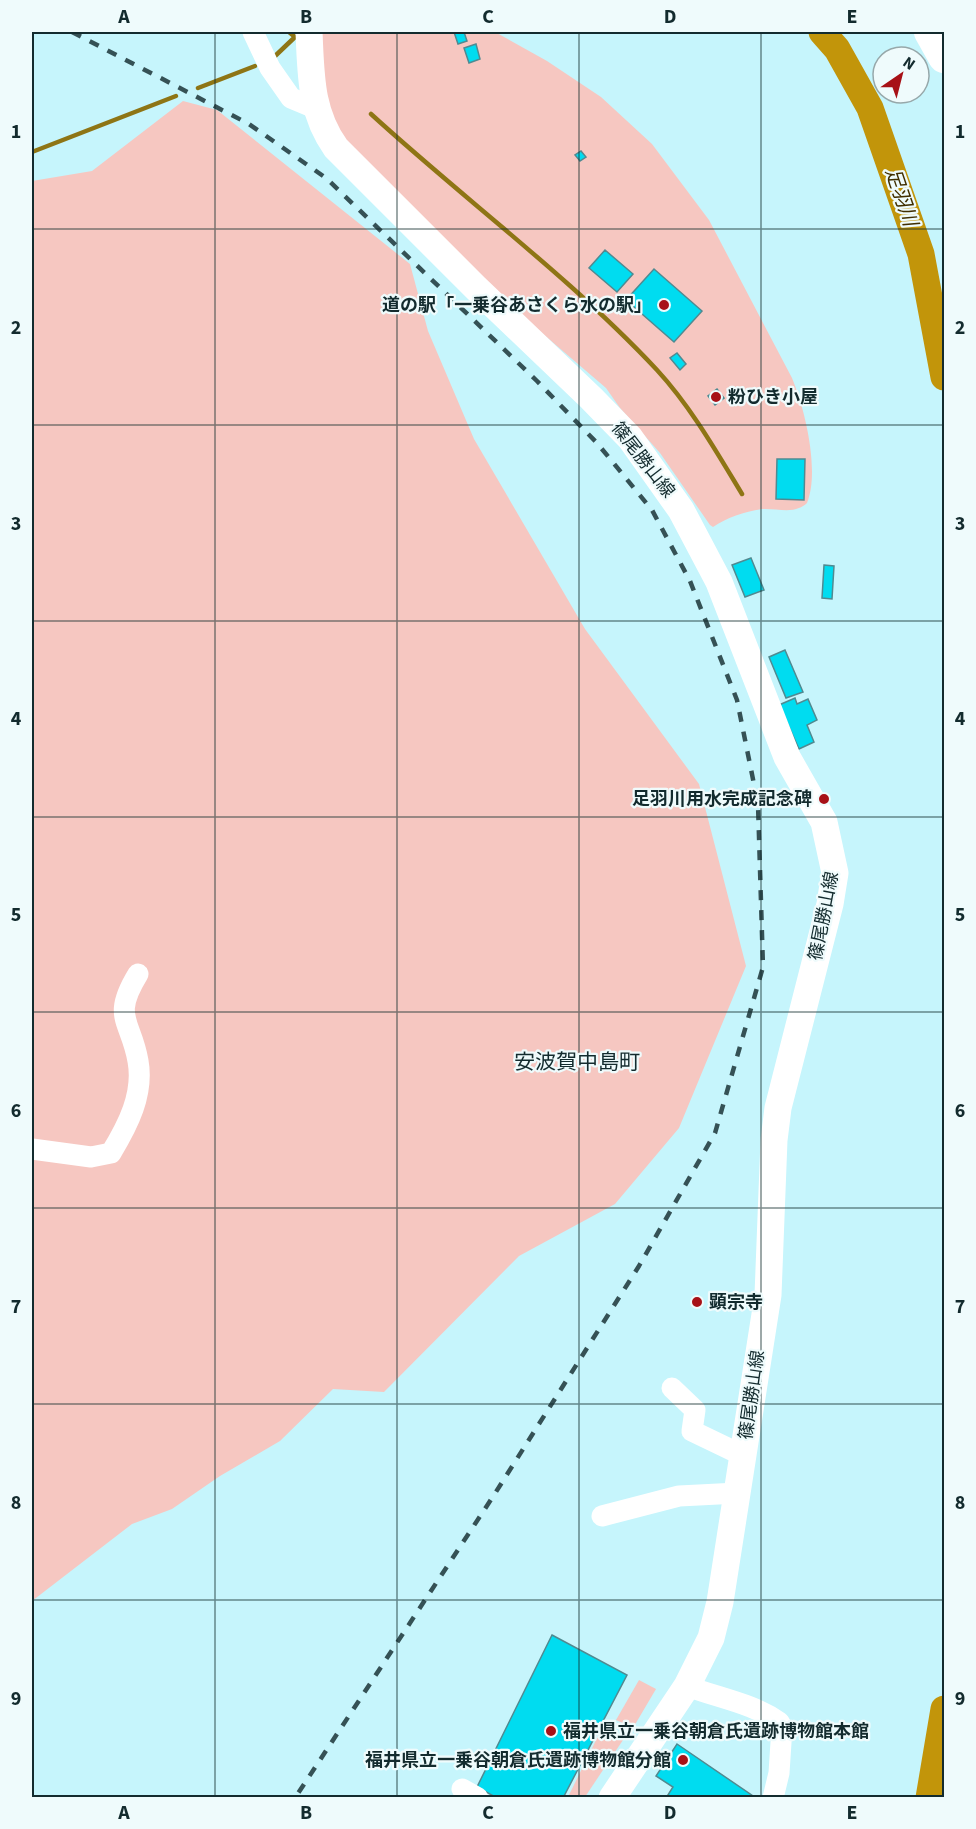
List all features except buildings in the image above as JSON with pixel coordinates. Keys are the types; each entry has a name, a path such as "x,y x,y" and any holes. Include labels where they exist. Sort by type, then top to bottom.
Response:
{"highway":[{"path":"930,32 945,57"}],"main road":[{"name":"篠尾勝山線","path":"309,32 311,84 315,108 324,132 355,170 630,438 658,475 699,540 719,582 787,757 824,822 835,873 778,1107 774,1140 771,1271 744,1456 713,1629 687,1686 612,1797"}],"street":[{"path":"253,32 270,68 291,98 315,108"},
{"path":"32,1149 91,1157 111,1153 125,1131 136,1106 139,1070 138,1059 123,1019 126,994 138,974"},
{"path":"672,1388 695,1410 692,1431 744,1456"},
{"path":"602,1516 679,1496 738,1493"},
{"path":"687,1686 717,1698 747,1705 779,1722 782,1727 779,1773 773,1797"}],"shaded area":[{"path":"321,32 495,32 547,61 601,97 652,144 709,220 792,378 802,406 809,440 812,474 807,503 791,510 762,509 748,512 713,527 710,525 660,453 620,408 606,388 487,286 341,136 327,109"},
{"path":"183,101 217,110 410,264 428,331 474,439 585,629 699,784 746,966 679,1128 615,1204 519,1256 384,1392 333,1389 280,1441 220,1476 172,1509 132,1524 32,1601 32,181 92,171"},
{"path":"639,1680 656,1689 633,1728 616,1720"},
{"path":"601,1730 623,1740 585,1797 568,1797"}],"waterway":[{"path":"273,58 295,37 289,32"},
{"name":"足羽川","path":"822,32 837,49 870,108 921,254 944,377"},
{"path":"198,88 255,66"},
{"path":"32,152 176,96"},
{"path":"371,114 553,271 624,336 657,370 692,414 742,494"},
{"name":"足羽川","path":"929,1798 944,1709"}],"railway":[{"path":"72,32 249,124 326,178 537,381 597,443 652,510 690,581 737,700 758,804 763,967 715,1133 639,1266 494,1495 295,1798"}],"place":[{"name":"道の駅「一乗谷あさくら水の駅」","path":"664,305"},
{"name":"粉ひき小屋","path":"716,397"},
{"name":"足羽川用水完成記念碑","path":"824,799"},
{"name":"顕宗寺","path":"697,1302"},
{"name":"福井県立一乗谷朝倉氏遺跡博物館本館","path":"551,1731"},
{"name":"福井県立一乗谷朝倉氏遺跡博物館分館","path":"683,1760"}],"district":[{"name":"安波賀中島町","path":"577,1062"}]}
